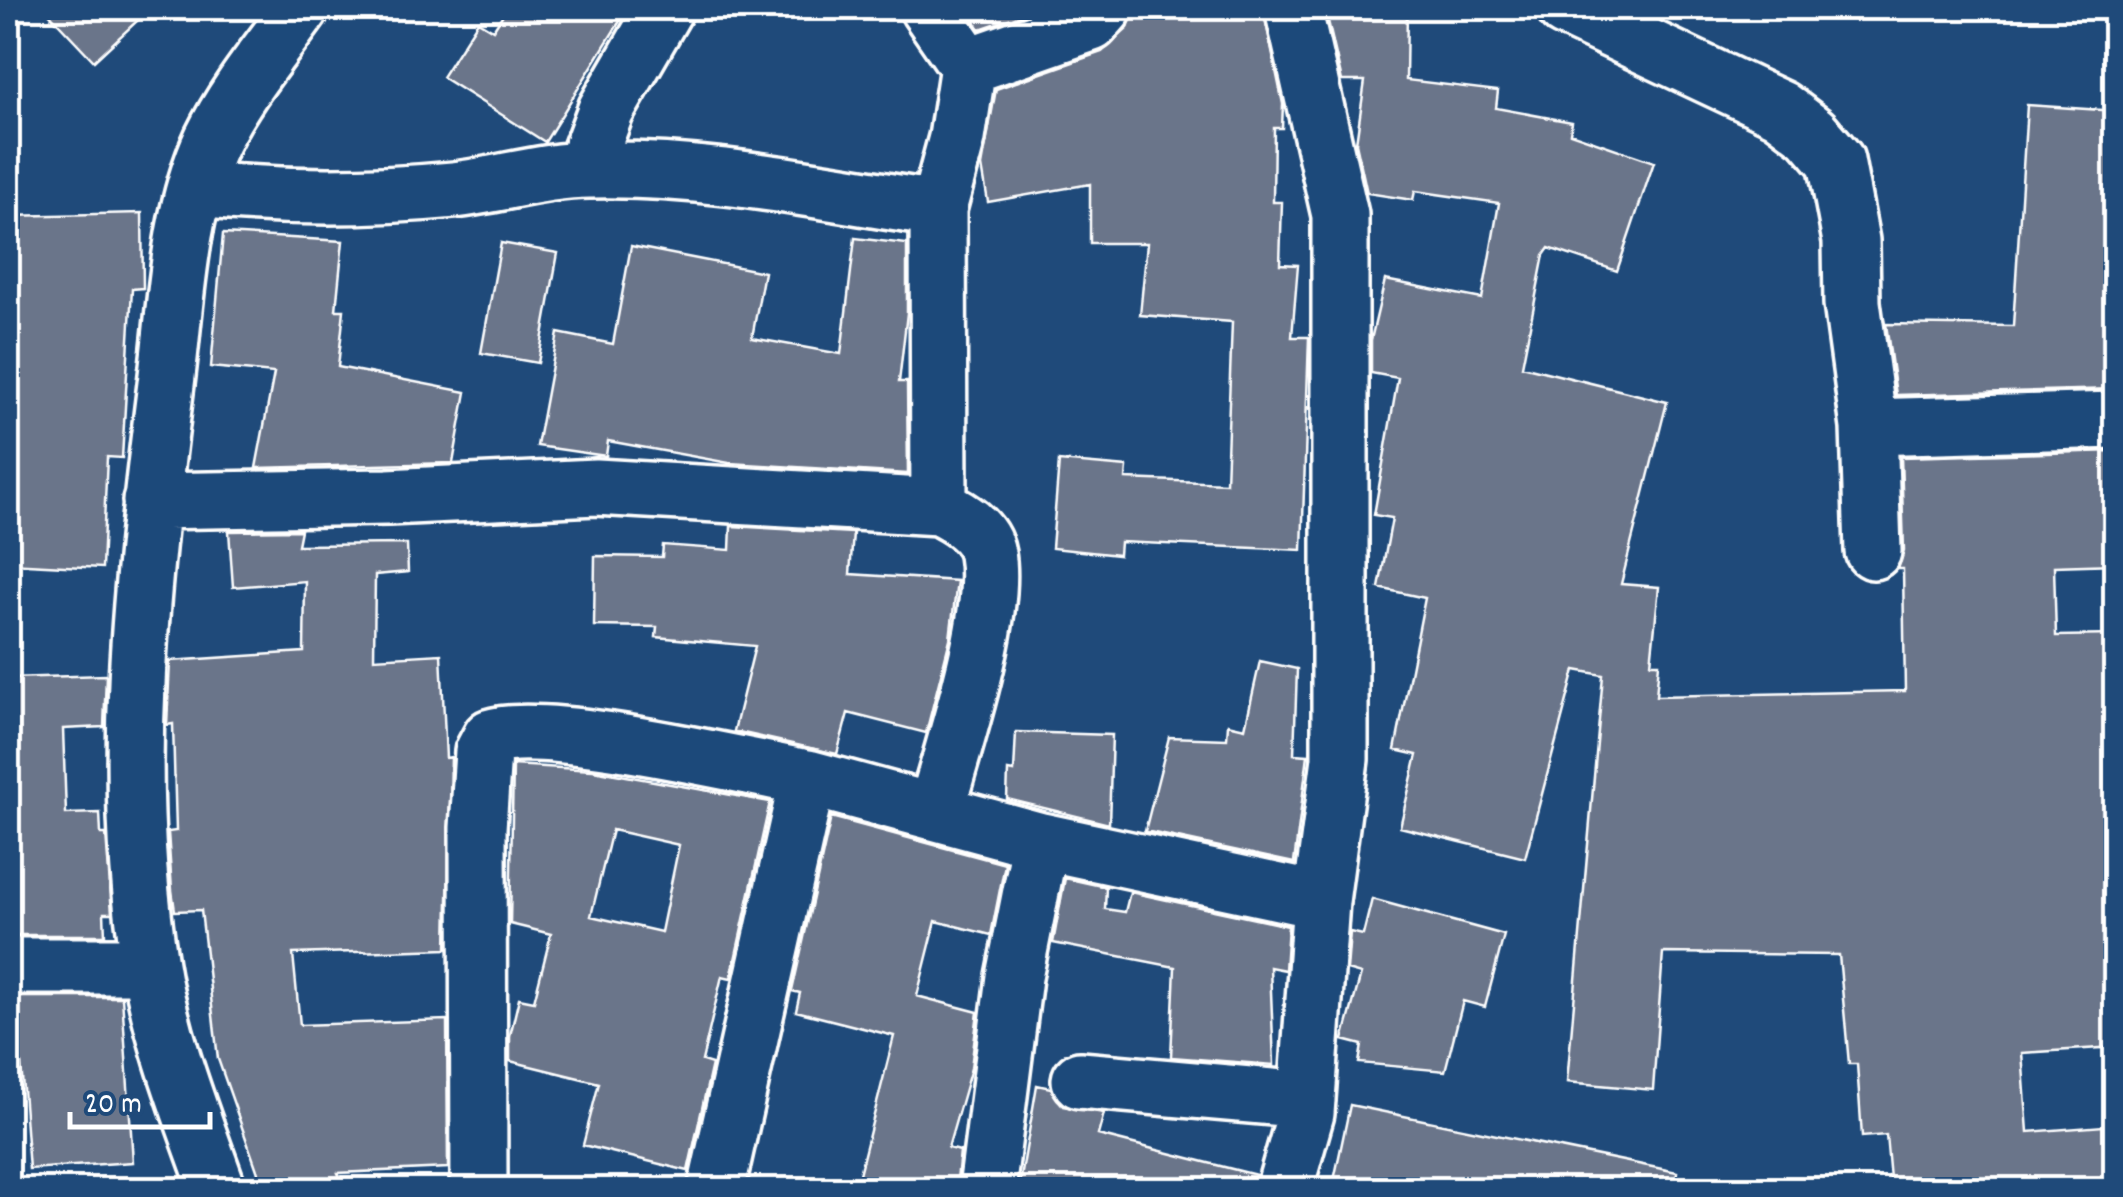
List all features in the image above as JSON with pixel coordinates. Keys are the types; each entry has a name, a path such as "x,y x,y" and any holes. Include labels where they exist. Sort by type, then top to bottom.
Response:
{"street":[{"path":"218,1190 176,1071 150,966 136,829 140,605 180,266 195,189 212,140 301,8"},
{"path":"584,170 606,110 666,8"},
{"path":"928,8 968,66 957,138 938,208 939,507"},
{"path":"968,66 1092,23 1104,8"},
{"path":"1284,1190 1298,1152 1307,1100 1321,901 1340,760 1340,215 1293,8"},
{"path":"1565,8 1780,109 1812,133 1836,161 1851,241 1852,303 1869,427 1873,551"},
{"path":"195,189 265,194 437,191 584,170 684,170 938,208"},
{"path":"1869,427 2116,420"},
{"path":"151,501 388,497 596,487 939,507 968,522 987,551 986,602 974,670 936,810"},
{"path":"479,1190 478,828 483,752 491,737 509,731 569,736 808,778 936,810 1040,842 1321,901"},
{"path":"716,1190 808,778"},
{"path":"987,1190 1014,978 1040,842"},
{"path":"8,966 150,966"},
{"path":"1080,1080 1307,1100"}],"building":[{"path":"44,8 151,8 94,61"},
{"path":"507,8 628,8 545,142 442,77 478,21 493,30"},
{"path":"966,8 1041,8 980,29"},
{"path":"1134,8 1263,8 1283,104 1282,128 1274,128 1273,202 1282,202 1280,264 1298,265 1292,337 1309,337 1302,550 1120,542 1119,555 1052,548 1059,461 1127,467 1126,479 1226,483 1232,322 1140,315 1147,243 1090,243 1090,184 988,202 982,166 996,89 1102,52 1128,28"},
{"path":"1325,8 1407,8 1406,80 1498,91 1496,108 1572,122 1570,133 1654,162 1617,271 1549,248 1544,255 1522,366 1667,402 1621,584 1659,587 1651,663 1659,663 1656,696 1905,691 1903,569 1898,569 1904,550 1901,457 2116,451 2116,564 2054,566 2056,636 2116,635 2116,1047 2022,1053 2028,1132 2116,1125 2116,1190 1891,1190 1886,1135 1862,1137 1857,1064 1849,1064 1839,955 1663,953 1653,1090 1567,1082 1603,675 1575,670 1525,858 1400,827 1417,755 1395,750 1425,598 1379,588 1392,518 1374,515 1398,378 1371,373 1371,340 1385,280 1482,299 1499,203 1415,191 1413,200 1367,193 1356,143 1365,81 1342,81"},
{"path":"2027,105 2116,111 2116,389 1896,395 1886,324 2013,326"},
{"path":"142,213 143,288 132,289 122,458 107,457 102,568 8,563 8,216"},
{"path":"223,234 343,241 336,310 344,310 338,367 466,392 453,463 256,468 274,373 211,367"},
{"path":"855,238 907,244 907,313 899,382 907,382 908,474 729,463 608,441 606,456 537,446 558,333 613,344 631,246 764,272 752,338 841,354"},
{"path":"501,243 558,253 538,363 481,353"},
{"path":"731,526 853,533 850,574 957,581 950,639 926,733 848,713 837,754 734,731 755,646 656,637 657,627 594,626 595,556 662,557 663,545 730,550"},
{"path":"301,530 298,545 407,544 408,572 375,575 374,658 441,654 446,758 451,757 447,949 293,954 300,1025 447,1020 448,1168 338,1173 345,1190 264,1190 218,1059 201,910 175,911 168,832 176,831 173,724 167,725 170,661 304,652 305,581 233,587 229,531"},
{"path":"1260,661 1297,669 1294,754 1308,755 1294,863 1145,831 1169,737 1227,739 1228,724 1245,728"},
{"path":"106,675 104,727 63,729 66,814 100,813 101,834 106,834 112,913 104,913 105,935 13,935 8,883 9,678"},
{"path":"1016,732 1112,735 1109,824 1007,799 1008,771 1014,772"},
{"path":"513,765 593,770 770,802 731,978 722,976 702,1061 712,1064 688,1171 583,1145 599,1083 510,1061 510,1036 519,998 534,1001 551,934 510,924","holes":["612,830 679,845 661,932 591,916"]},
{"path":"831,817 1005,864 991,935 936,921 917,996 978,1012 971,1068 948,1148 960,1151 956,1190 855,1190 894,1036 796,1011 800,993 792,991"},
{"path":"1065,878 1106,887 1105,909 1125,912 1130,892 1288,926 1285,970 1270,967 1274,1065 1171,1057 1175,967 1053,943"},
{"path":"1372,899 1504,935 1485,1007 1463,1001 1445,1071 1359,1063 1362,1045 1343,1040 1361,974 1347,970 1350,932 1363,935"},
{"path":"16,997 122,997 133,1162 29,1169"},
{"path":"1037,1085 1051,1088 1063,1106 1104,1113 1098,1135 1256,1175 1254,1190 1019,1190"},
{"path":"1350,1105 1677,1172 1675,1190 1356,1190 1333,1185"}]}
